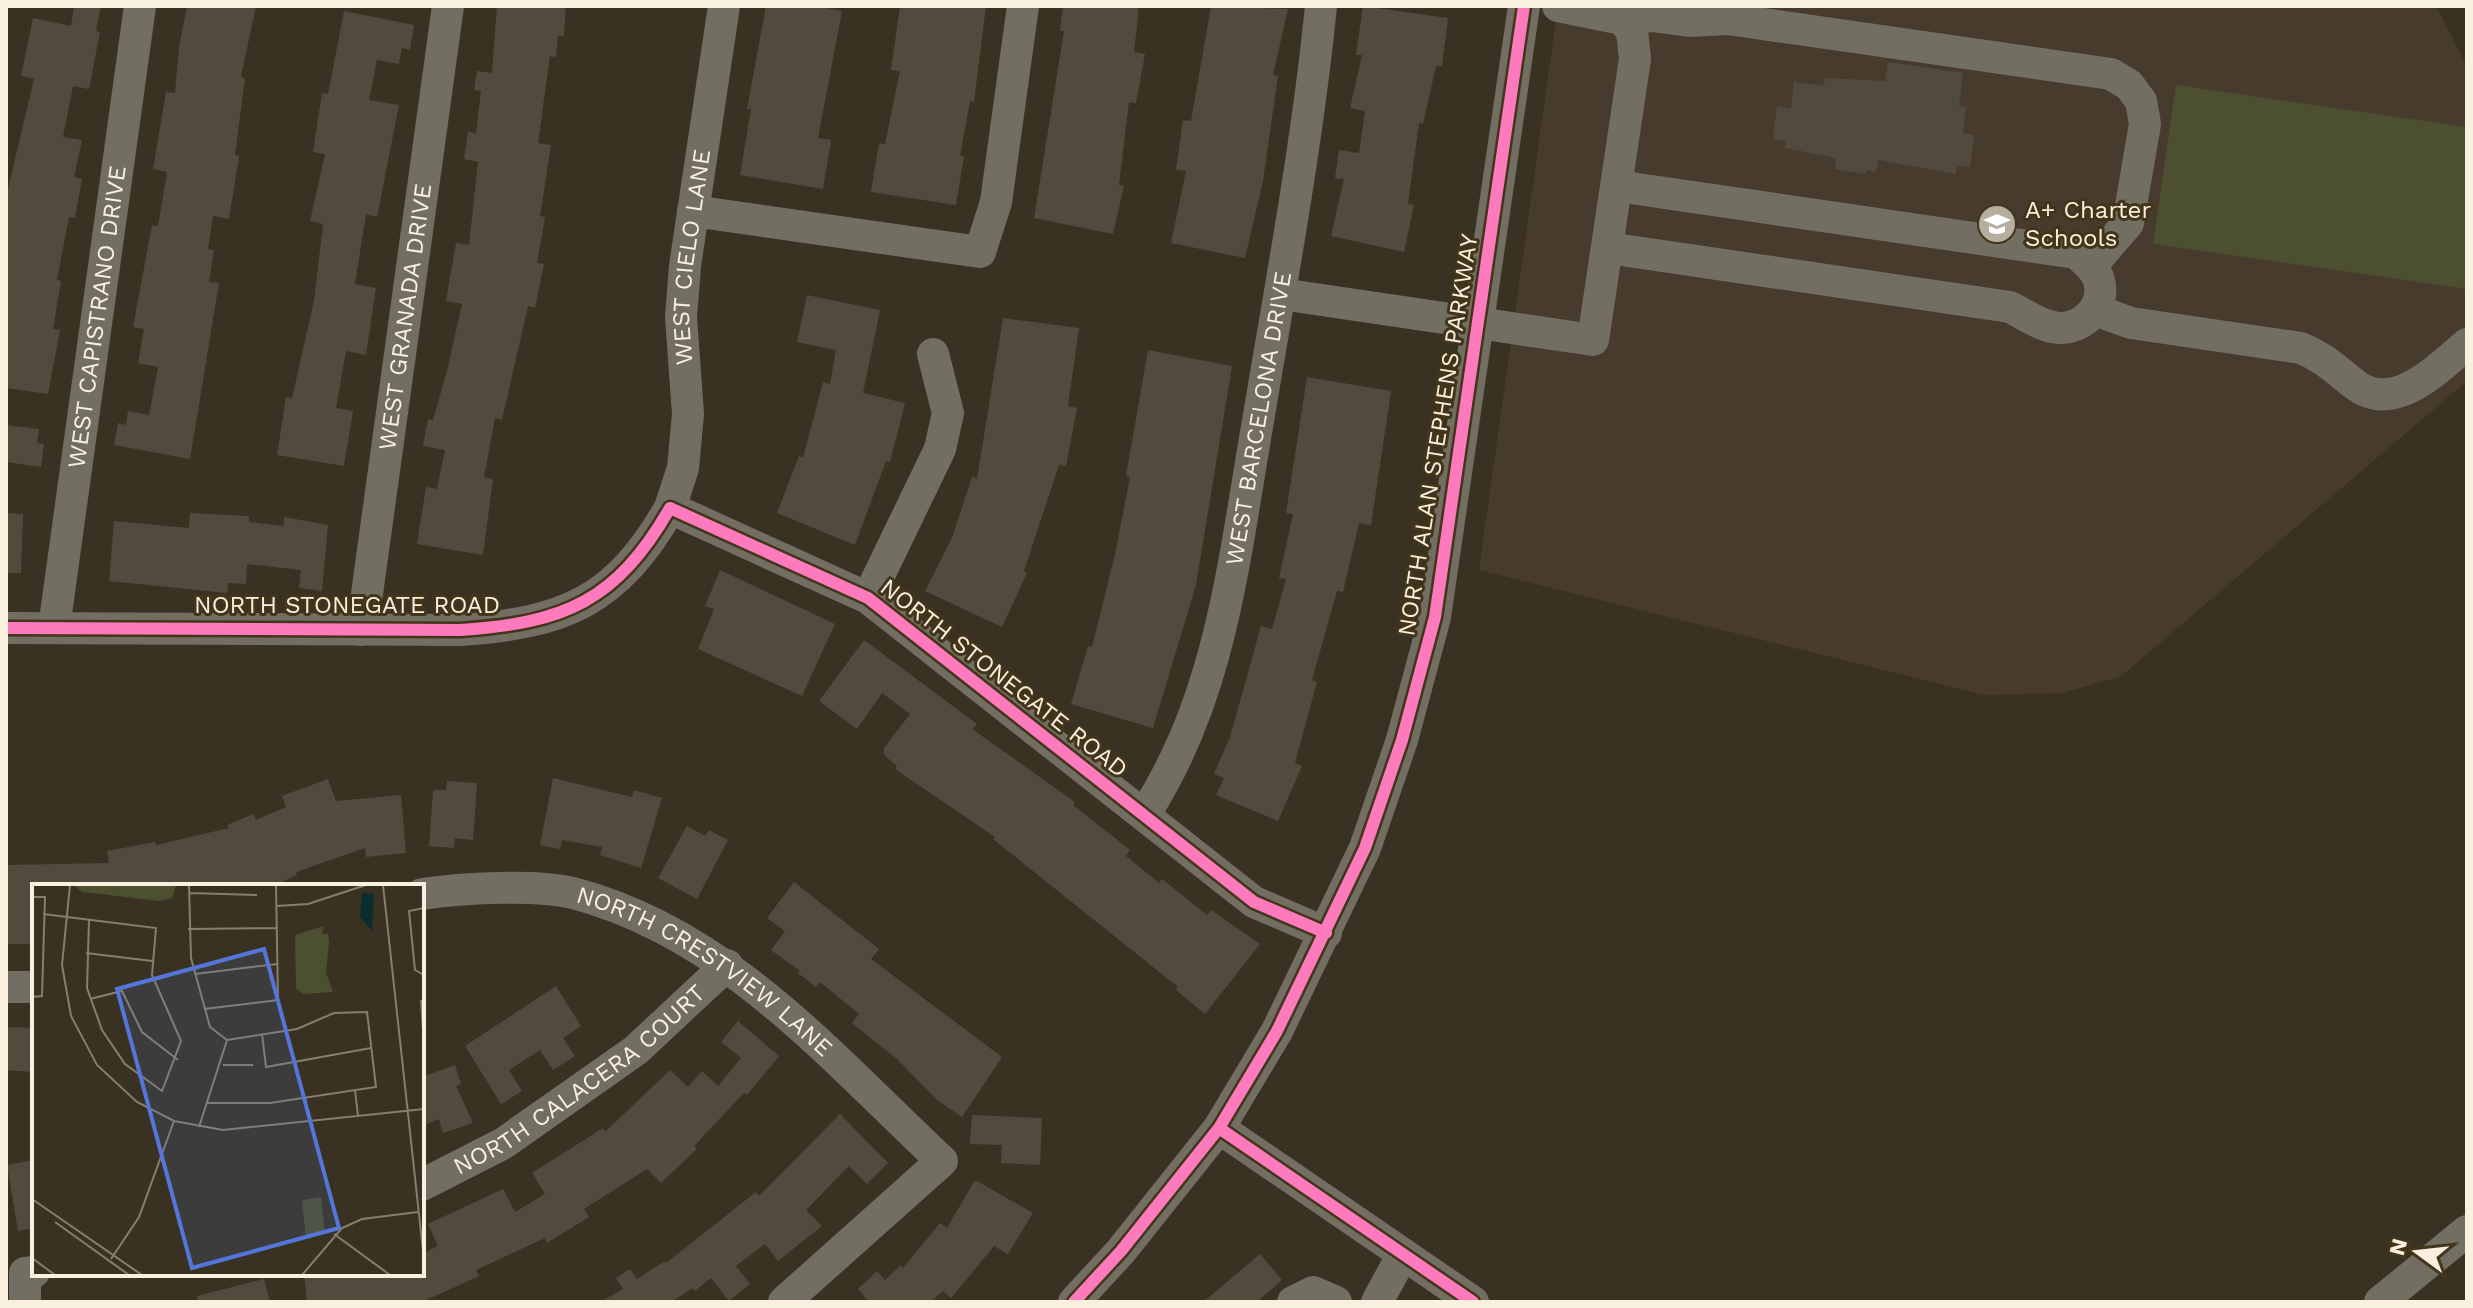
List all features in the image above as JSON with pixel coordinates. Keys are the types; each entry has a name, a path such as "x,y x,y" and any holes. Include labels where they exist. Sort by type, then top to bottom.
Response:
{"street":[{"name":"WEST CAPISTRANO DRIVE","path":"54,628 140,6"},
{"name":"WEST GRANADA DRIVE","path":"362,630 448,6"},
{"name":"WEST CIELO LANE","path":"670,508 683,468 688,414 681,317 693,211 724,6"},
{"path":"693,211 980,252 996,202 1023,6"},
{"name":"WEST BARCELONA DRIVE","path":"1144,815 1172,773 1198,711 1237,558 1281,294 1321,6"},
{"name":"NORTH ALAN STEPHENS PARKWAY","path":"1074,1302 1121,1251 1219,1128 1277,1031 1365,848 1393,767 1435,617 1524,6"},
{"path":"1558,6 1622,19 1652,16 1689,21 1728,19 2111,74 2129,85 2141,101 2145,124 2128,223 2091,266"},
{"path":"1281,294 1593,340 1635,59 1632,31 1622,19"},
{"path":"1608,248 2010,307 2042,324 2062,328 2083,322 2095,310 2101,293 2099,279 2091,266 2076,253 1617,186"},
{"path":"2095,310 2131,323 2301,348 2322,357 2355,385 2373,393 2393,395 2425,379 2467,344"},
{"path":"868,598 940,449 948,413 933,354"},
{"name":"NORTH STONEGATE ROAD","path":"6,628 362,630 520,626 568,611 613,582 647,549 670,508 868,598 1254,902 1326,933"},
{"name":"NORTH CRESTVIEW LANE","path":"424,894 463,887 570,892 634,913 727,965 759,989 942,1161 790,1300"},
{"name":"NORTH CALACERA COURT","path":"424,1184 504,1143 636,1050 727,965"},
{"path":"6,987 32,987"},
{"path":"1219,1128 1473,1302"},
{"path":"2381,1302 2463,1243"},
{"path":"1377,1302 1403,1254"},
{"path":"1293,1302 1313,1292 1336,1302"}],"shaded area":[{"name":"A+ Charter Schools","path":"1558,6 2436,6 2467,66 2467,381 2120,677 2062,693 1984,695 1479,570"}],"green space":[{"path":"2176,85 2467,127 2467,289 2153,244"}],"building":[{"path":"74,6 101,6 96,31 100,32 89,89 73,86 63,137 82,140 74,177 82,179 75,218 69,217 57,280 61,281 53,329 60,330 48,394 6,388 6,197 34,79 21,76 33,18 71,26"},
{"path":"187,6 256,6 241,77 245,78 235,155 239,156 229,219 213,216 208,249 214,250 209,282 219,283 190,459 114,445 118,423 126,425 128,411 149,415 158,367 138,363 144,329 133,327 152,225 158,226 167,172 153,169 166,92 175,93"},
{"path":"497,6 566,6 564,36 558,36 556,57 550,56 538,143 551,145 540,216 545,217 537,263 544,264 535,308 528,306 502,420 495,418 484,477 493,479 483,555 417,544 426,487 437,489 445,450 423,446 428,419 433,420 447,371 462,304 446,301 456,243 469,245 478,162 464,159 468,132 476,133 481,91 474,90 477,71 492,73"},
{"path":"766,6 817,6 842,11 818,138 831,140 823,189 740,175 751,109 747,109"},
{"path":"900,6 986,6 974,102 970,101 960,156 964,156 956,205 871,192 879,143 885,144 900,71 891,70"},
{"path":"1063,6 1139,6 1134,52 1145,54 1136,103 1129,102 1119,185 1124,186 1113,234 1034,218 1064,31 1060,31"},
{"path":"1211,6 1288,9 1273,75 1278,76 1263,181 1245,258 1171,243 1186,171 1176,170 1183,120 1191,121"},
{"path":"1363,6 1448,18 1442,66 1436,66 1423,124 1419,123 1408,204 1414,205 1404,252 1331,236 1344,179 1335,178 1339,150 1359,153 1365,111 1350,108 1362,55 1356,55"},
{"path":"344,11 414,25 410,50 402,48 399,64 377,60 369,100 399,105 377,217 366,214 355,284 376,288 366,355 346,351 336,408 353,411 344,466 277,455 286,397 292,398 314,301 323,224 310,221 325,154 313,152 322,93 328,94"},
{"path":"1888,62 1963,73 1959,106 1966,107 1963,133 1974,135 1970,167 1957,165 1956,174 1878,160 1876,172 1866,170 1866,174 1835,169 1836,158 1785,148 1786,141 1773,139 1777,106 1791,108 1794,82 1824,86 1825,78 1885,81"},
{"path":"807,295 880,310 863,393 905,403 890,462 886,461 855,545 777,513 799,456 803,458 823,382 830,384 836,350 797,342"},
{"path":"1003,318 1079,328 1068,406 1077,408 1066,466 1059,465 1024,571 1027,573 1002,627 925,591 952,538 972,477 977,479"},
{"path":"1148,350 1232,366 1196,585 1153,728 1071,704 1088,646 1092,647 1115,554 1130,477 1126,476"},
{"path":"1307,377 1391,391 1371,525 1359,523 1343,592 1337,591 1312,680 1317,682 1295,763 1302,766 1278,821 1216,795 1224,778 1214,774 1230,737 1261,626 1272,629 1286,579 1279,578 1293,514 1286,513"},
{"path":"6,425 39,429 37,443 44,444 41,467 6,462"},
{"path":"6,513 23,514 21,573 6,573"},
{"path":"190,513 249,516 249,522 284,526 284,517 328,525 322,591 299,588 301,570 247,564 246,584 228,583 227,593 109,581 114,521 189,528"},
{"path":"720,570 835,624 802,696 698,649 714,609 705,606"},
{"path":"864,640 977,724 972,729 1075,802 1073,805 1130,850 1126,856 1159,883 1162,879 1207,915 1211,910 1260,944 1205,1014 1176,990 1178,987 993,839 995,837 895,769 897,766 884,755 884,748 910,714 882,693 857,729 819,701"},
{"path":"553,778 632,797 634,790 662,798 641,868 600,855 602,847 562,840 560,849 540,845"},
{"path":"328,779 336,801 401,795 406,853 366,857 365,848 296,872 297,875 277,884 32,884 32,944 6,944 6,865 109,863 107,851 155,842 156,845 229,828 227,825 253,814 256,820 286,807 282,796"},
{"path":"447,781 477,783 473,840 455,838 454,848 429,846 433,790 446,790"},
{"path":"687,826 705,836 709,830 728,840 697,899 658,878"},
{"path":"794,882 879,949 871,959 1002,1057 962,1117 937,1100 898,1060 852,1023 859,1014 820,982 816,987 771,950 785,931 767,918"},
{"path":"556,986 581,1026 563,1038 575,1056 553,1070 540,1050 509,1070 522,1091 501,1104 465,1046"},
{"path":"738,1021 779,1056 747,1095 744,1093 694,1146 697,1149 661,1183 647,1169 584,1209 589,1217 547,1243 545,1238 476,1270 479,1276 422,1302 307,1302 304,1276 424,1276 424,1253 438,1246 428,1224 503,1189 515,1212 545,1194 532,1173 603,1128 605,1132 670,1070 688,1087 702,1071 718,1086 741,1058 721,1042"},
{"path":"6,1027 32,1028 32,1072 6,1070"},
{"path":"455,1065 461,1084 456,1086 473,1123 443,1133 439,1119 424,1125 424,1076"},
{"path":"840,1114 888,1163 867,1184 849,1166 806,1210 822,1226 778,1261 765,1244 736,1266 750,1284 729,1301 711,1278 695,1291 693,1288 671,1302 600,1302 623,1289 616,1278 630,1269 637,1279 666,1263 756,1192 759,1196"},
{"path":"972,1115 1042,1118 1040,1165 1001,1163 1002,1145 970,1144"},
{"path":"32,1160 32,1228 18,1231 7,1165"},
{"path":"975,1180 1033,1213 1008,1254 994,1246 951,1298 943,1291 931,1302 869,1302 858,1289 877,1271 885,1280 901,1265 903,1268 940,1223 947,1228"},
{"path":"1260,1254 1282,1280 1257,1302 1203,1302"},
{"path":"264,1279 270,1302 198,1302 197,1296"}],"cycle path":[{"path":"1074,1302 1121,1251 1219,1128 1277,1031 1365,848 1402,740 1435,617 1524,6"},
{"path":"6,628 460,630 497,627 558,613 584,602 629,566 670,508 868,598 1254,902 1326,933"},
{"path":"1219,1128 1473,1302"}],"place":[{"name":"A+ Charter Schools","path":"1997,224"}]}
